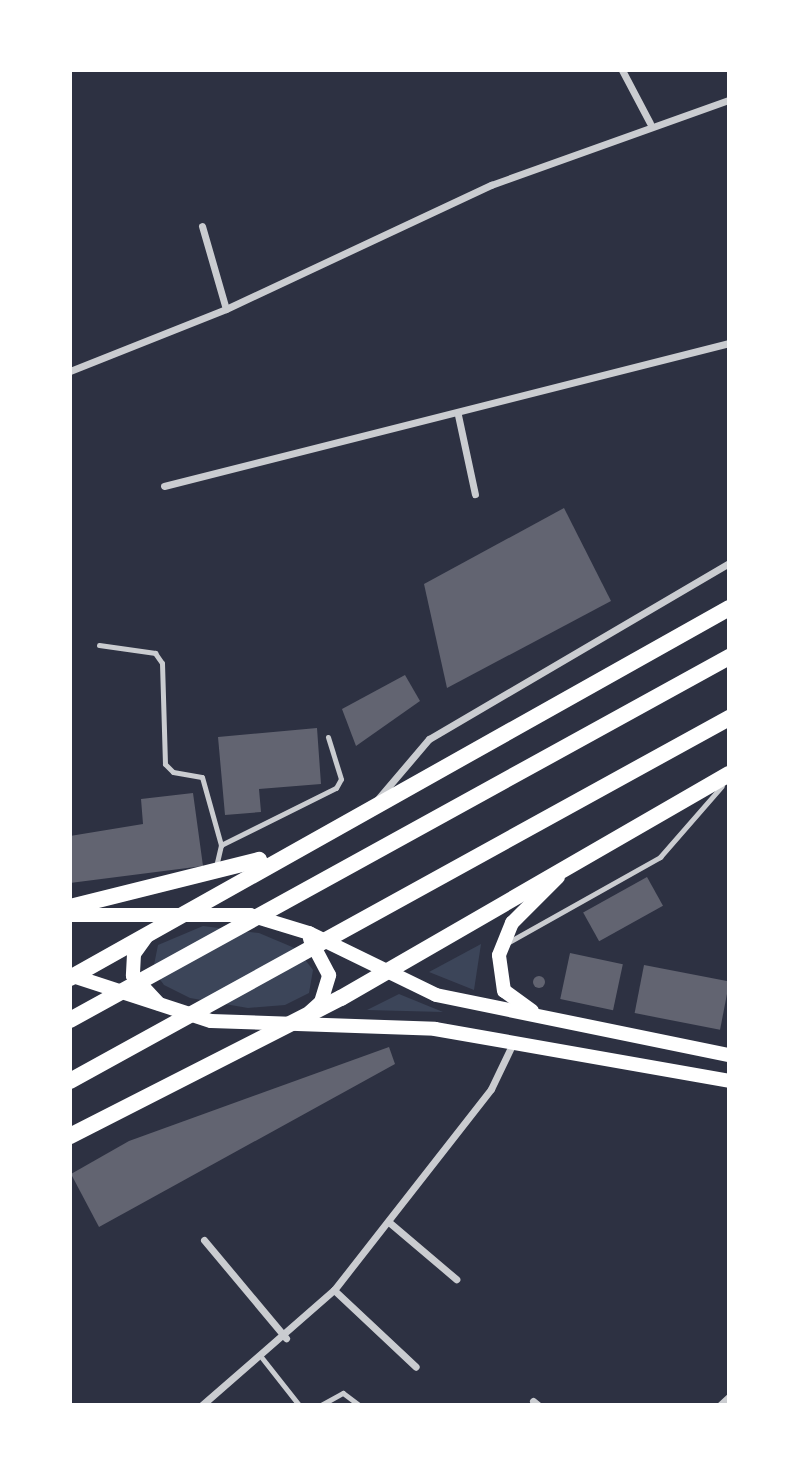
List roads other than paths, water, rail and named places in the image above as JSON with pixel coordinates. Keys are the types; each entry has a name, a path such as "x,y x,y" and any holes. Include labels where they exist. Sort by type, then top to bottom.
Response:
{"highway":[{"path":"71,977 180,913 371,810 729,608"},
{"path":"70,1020 729,657"},
{"path":"70,1081 729,718"},
{"path":"70,1136 287,1027 729,775"},
{"path":"70,907 215,874 301,846"}],"main road":[{"path":"559,1022 507,996 498,966 501,946 512,923 576,860"},
{"path":"180,913 144,939 132,966 144,994 192,1018"},
{"path":"70,915 250,915 288,926 436,995 729,1055"},
{"path":"287,1027 321,1002 329,975 314,942 288,926"},
{"path":"71,977 192,1018 287,1027 435,1029 729,1081"}],"street":[{"path":"622,70 650,123"},
{"path":"70,371 226,309 491,185 650,123 729,100"},
{"path":"202,226 226,309"},
{"path":"164,486 458,415 729,343"},
{"path":"458,415 475,494"},
{"path":"371,810 429,739 729,563"},
{"path":"203,1405 286,1338 334,1290 390,1223 491,1089 513,1041"},
{"path":"390,1223 456,1279"},
{"path":"204,1240 286,1338"},
{"path":"334,1290 416,1367"},
{"path":"720,1405 729,1397"}],"lane":[{"path":"99,645 155,653 162,663 165,764 173,772 202,777 221,845 215,874"},
{"path":"221,845 336,788 341,779 328,737"},
{"path":"501,946 654,862 729,775"},
{"path":"262,1359 299,1405"},
{"path":"321,1405 342,1393 359,1405"}]}
